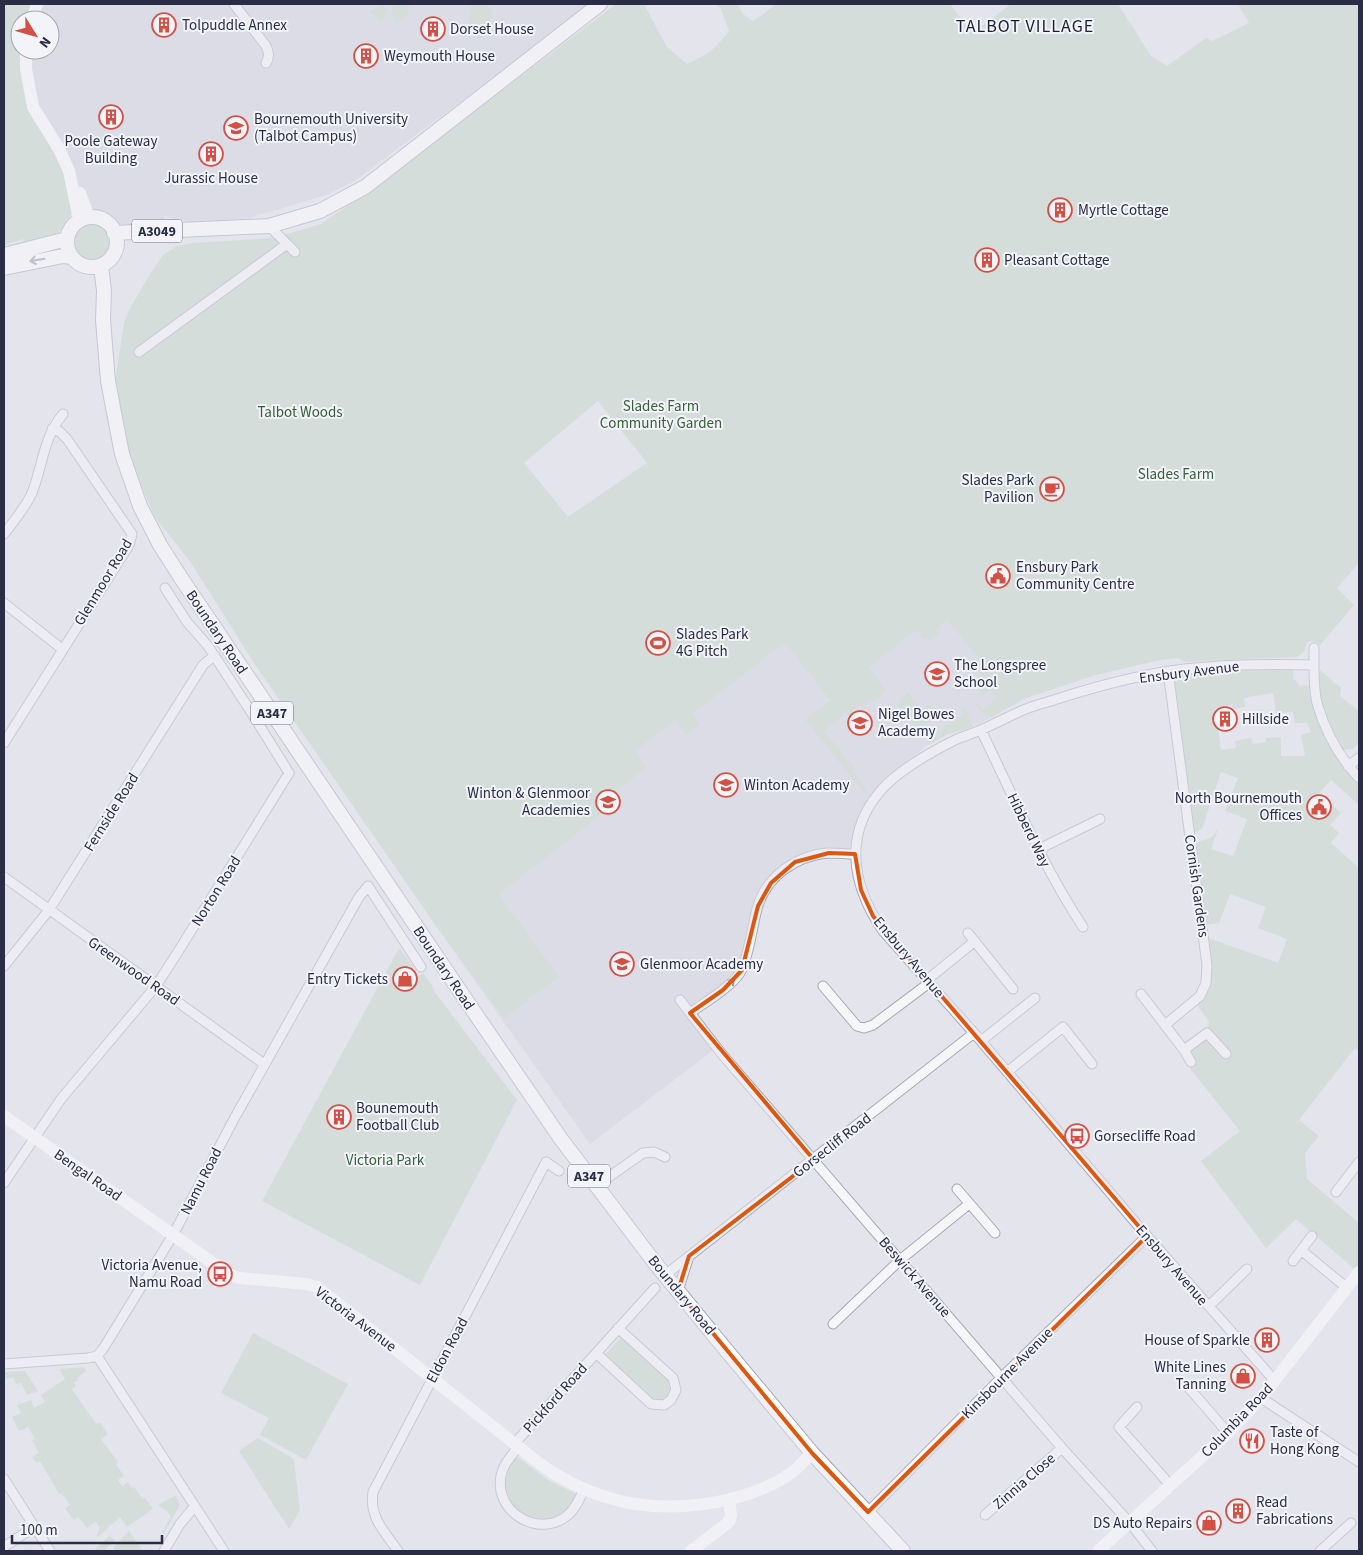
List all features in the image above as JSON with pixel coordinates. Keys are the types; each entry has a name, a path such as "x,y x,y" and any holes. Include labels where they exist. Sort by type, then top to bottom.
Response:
{"main road":[{"name":"A3049","path":"116,238 269,226 320,211 365,188 600,4"},
{"path":"84,218 102,220 107,223 116,238 112,258 96,267 81,265 71,257 67,247 67,239 72,225 84,218"},
{"path":"4,255 67,239"},
{"path":"4,268 63,256 71,257"},
{"name":"Boundary Road","path":"96,267 108,381 122,454 140,506 160,545 561,1139 665,1275 812,1453 904,1551"}],"street":[{"path":"234,4 266,46 269,52 269,59 266,63"},
{"path":"26,60 33,107 59,149 84,218"},
{"path":"269,226 295,252"},
{"path":"139,352 287,244"},
{"path":"4,534 26,505 32,492 48,437 63,414"},
{"name":"Glenmoor Road","path":"4,743 129,545 132,534 67,439 59,431 52,429"},
{"name":"Norton Road","path":"4,1182 61,1099 156,986 289,773 214,656 164,588"},
{"path":"4,603 62,649"},
{"path":"1314,648 1317,703 1328,730 1348,766 1359,778"},
{"name":"Fernside Road","path":"4,966 49,910 203,665 214,656"},
{"name":"Ensbury Avenue","path":"1275,1381 1147,1236 982,1041 883,931 873,916 861,890 855,854 864,818 885,786 924,758 956,740 1022,710 1098,685 1168,671 1251,664 1314,665"},
{"name":"Cornish Gardens","path":"1165,1025 1200,996 1206,983 1207,965 1168,671"},
{"name":"Hibberd Way","path":"981,730 1039,849 1065,899 1083,927"},
{"path":"1348,766 1359,758"},
{"path":"1039,849 1100,819"},
{"path":"690,1013 723,990 742,970 758,906 776,878 793,863 814,856 829,853 855,854"},
{"name":"Greenwood Road","path":"4,877 264,1064"},
{"name":"Namu Road","path":"97,1356 173,1235 214,1154 264,1064 359,897 368,886 421,967"},
{"path":"968,933 1013,989"},
{"path":"822,986 857,1026 864,1028 873,1025 975,941"},
{"path":"1141,994 1191,1062"},
{"path":"982,1041 1035,998"},
{"name":"Beswick Avenue","path":"680,1000 709,1038 1001,1378 1130,1523 1152,1551"},
{"path":"1007,1072 1063,1028 1092,1064"},
{"name":"Gorsecliff Road","path":"665,1275 974,1033"},
{"path":"1184,1050 1207,1033 1226,1054"},
{"name":"Bengal Road","path":"4,1116 173,1235"},
{"path":"596,1186 644,1153 654,1152 664,1158"},
{"name":"Eldon Road","path":"398,1551 373,1513 372,1502 374,1492 546,1162 559,1171"},
{"path":"1336,1192 1359,1162"},
{"path":"956,1189 995,1233"},
{"path":"833,1324 900,1260 969,1204"},
{"name":"Victoria Avenue","path":"173,1235 227,1274 239,1278 307,1284 317,1287 551,1472 584,1489 610,1499 650,1505 688,1505 729,1500 779,1481 792,1473 812,1453"},
{"name":"Kinsbourne Avenue","path":"868,1512 1001,1378 1147,1236"},
{"path":"1293,1261 1312,1236"},
{"path":"1301,1250 1347,1288"},
{"path":"678,1291 689,1256"},
{"path":"1209,1306 1247,1269"},
{"name":"Columbia Road","path":"1098,1551 1228,1433 1261,1398 1359,1272"},
{"name":"Pickford Road","path":"516,1446 655,1288"},
{"name":"Pickford Road","path":"596,1353 651,1404 664,1405 671,1400 676,1390 672,1378 618,1328"},
{"path":"4,1364 97,1356 224,1551"},
{"path":"1188,1388 1228,1433"},
{"path":"1261,1398 1359,1462"},
{"path":"1137,1407 1119,1427 1171,1486"},
{"path":"516,1446 503,1470 501,1489 508,1508 522,1520 540,1525 551,1524 560,1520 573,1509 584,1489"},
{"name":"Zinnia Close","path":"985,1515 1062,1448"},
{"path":"4,1480 50,1551"},
{"path":"691,1551 729,1522 731,1514 729,1500"},
{"path":"164,1551 180,1524 195,1506"},
{"path":"1320,1551 1351,1523"},
{"path":"4,1547 34,1527"}],"highlighted area":[{"path":"829,853 855,854 861,890 873,916 1147,1236 868,1512 812,1453 678,1291 689,1256 814,1160 690,1013 723,990 742,970 758,906 771,883 795,862"}],"shaded area":[{"name":"Bournemouth University (Talbot Campus)","path":"37,4 592,4 353,182 326,195 226,225 187,222 164,216 164,231 111,228 102,220 89,217 33,107 27,60 60,60 60,10 35,10"},
{"name":"Winton & Glenmoor Academies","path":"524,463 568,517 647,463 829,697 941,606 1015,704 981,723 946,735 928,745 889,775 863,806 852,843 851,854 795,862 764,894 742,970 690,1013 715,1049 590,1144 441,933 265,678 426,536"}],"green space":[{"path":"4,4 37,4 35,10 10,10 10,60 22,60 33,107 59,149 72,212 68,222 55,237 24,245 23,239 4,245"},
{"path":"394,4 410,4 408,14 396,24 391,14"},
{"path":"471,4 488,4 491,7 491,26 479,41 468,25"},
{"path":"616,4 644,4 667,47 687,64 711,51 729,31 721,9 716,4 738,4 742,13 752,21 777,4 950,4 972,33 1011,4 1118,4 1151,56 1167,66 1206,38 1212,41 1249,23 1238,4 1359,4 1359,563 1337,588 1354,605 1320,645 1316,642 1308,641 1304,652 1297,657 1185,662 1178,658 1160,660 1096,675 1024,699 992,717 983,714 974,703 976,701 983,709 996,698 990,689 982,696 976,685 979,673 976,668 982,662 947,620 936,630 939,634 930,641 926,638 924,639 916,630 869,667 887,691 873,703 870,700 862,707 860,705 852,711 858,719 854,722 846,713 824,731 855,768 852,770 867,790 864,793 805,720 830,700 785,643 693,713 700,724 686,736 676,720 635,751 647,767 605,800 602,814 499,894 559,977 504,1018 441,933 254,663 191,563 155,517 130,460 115,383 124,323 129,310 163,255 177,246 193,243 273,238 321,224 370,190","holes":["598,401 647,463 568,517 524,463"]},
{"path":"384,5 388,9 382,23 369,11"},
{"path":"87,217 97,217 110,224 117,237 117,247 110,260 97,267 87,267 78,263 71,256 67,247 67,237 71,228 78,221"},
{"path":"1294,665 1293,678 1300,686 1315,685 1314,665 1341,688 1340,696 1359,711 1359,743 1353,749 1338,750 1359,778 1359,805 1331,780 1306,807 1321,820 1333,806 1341,813 1330,825 1339,833 1331,843 1359,868 1359,1051 1355,1048 1299,1120 1319,1136 1305,1153 1307,1179 1359,1223 1359,1273 1296,1219 1266,1248 1201,1161 1240,1131 1191,1070 1191,1062 1184,1050 1207,1033 1209,1021 1194,1001 1206,983 1203,936 1278,963 1287,939 1258,928 1266,907 1230,894 1219,923 1202,925 1191,845 1212,837 1218,829 1211,849 1233,856 1247,819 1225,811 1238,778 1221,772 1202,829 1190,834 1168,671","holes":["1273,693 1276,713 1293,712 1295,723 1307,723 1311,732 1301,735 1305,756 1281,756 1281,737 1266,738 1266,742 1253,744 1251,738 1235,741 1236,748 1221,750 1215,708 1232,705 1233,709 1245,707 1244,698"]},
{"path":"908,693 922,710 931,703 937,710 929,717 931,719 917,729 896,702"},
{"path":"964,706 973,727 946,735 928,745 926,741 964,713 960,709"},
{"name":"Victoria Park","path":"399,948 414,967 412,971 417,977 423,973 434,991 517,1100 420,1285 262,1201"},
{"path":"253,1333 348,1384 306,1460 260,1435 269,1418 221,1393"},
{"path":"622,1336 656,1366 670,1383 670,1395 665,1400 653,1401 604,1356"},
{"path":"84,1367 86,1371 77,1378 78,1380 74,1383 76,1386 72,1389 96,1424 100,1422 108,1434 101,1439 118,1462 116,1464 124,1476 118,1480 122,1486 128,1482 143,1499 145,1498 153,1509 127,1527 120,1517 98,1537 100,1527 95,1522 87,1528 78,1517 74,1520 65,1509 70,1504 61,1493 59,1494 40,1461 36,1463 32,1457 39,1453 32,1440 35,1439 28,1427 19,1431 12,1417 21,1413 17,1405 31,1400 34,1408 45,1402 41,1395 65,1379 59,1369"},
{"path":"25,1371 38,1391 27,1395 21,1383 16,1384 13,1377 6,1379 4,1372"},
{"path":"258,1438 294,1459 300,1511 289,1529 239,1451"},
{"path":"516,1456 548,1480 578,1495 567,1510 554,1517 539,1519 524,1514 513,1505 507,1491 507,1475"},
{"path":"176,1495 180,1505 163,1534 162,1532 171,1517 168,1512 158,1505"},
{"path":"129,1531 143,1551 117,1551 113,1548"},
{"path":"109,1536 115,1540 104,1551 95,1549"}],"place":[{"name":"Tolpuddle Annex","path":"164,25"},
{"name":"Dorset House","path":"433,29"},
{"name":"Weymouth House","path":"366,56"},
{"name":"Poole Gateway Building","path":"111,117"},
{"name":"Bournemouth University (Talbot Campus)","path":"236,128"},
{"name":"Jurassic House","path":"211,154"},
{"name":"Myrtle Cottage","path":"1060,210"},
{"name":"Pleasant Cottage","path":"987,260"},
{"name":"Slades Park Pavilion","path":"1052,489"},
{"name":"Ensbury Park Community Centre","path":"998,576"},
{"name":"Slades Park 4G Pitch","path":"658,643"},
{"name":"The Longspree School","path":"937,674"},
{"name":"Hillside","path":"1225,719"},
{"name":"Nigel Bowes Academy","path":"860,723"},
{"name":"Winton Academy","path":"726,785"},
{"name":"Winton & Glenmoor Academies","path":"608,802"},
{"name":"North Bournemouth Offices","path":"1319,807"},
{"name":"Glenmoor Academy","path":"622,964"},
{"name":"Entry Tickets","path":"405,979"},
{"name":"Bounemouth Football Club","path":"339,1117"},
{"name":"Gorsecliffe Road","path":"1077,1136"},
{"name":"Victoria Avenue, Namu Road","path":"220,1274"},
{"name":"House of Sparkle","path":"1267,1340"},
{"name":"White Lines Tanning","path":"1243,1376"},
{"name":"Taste of Hong Kong","path":"1252,1441"},
{"name":"Read Fabrications","path":"1238,1511"},
{"name":"DS Auto Repairs","path":"1209,1523"}],"district":[{"name":"TALBOT VILLAGE","path":"1025,26"}],"park label":[{"name":"Talbot Woods","path":"300,412"},
{"name":"Slades Farm Community Garden","path":"661,414"},
{"name":"Slades Farm","path":"1176,474"}]}
